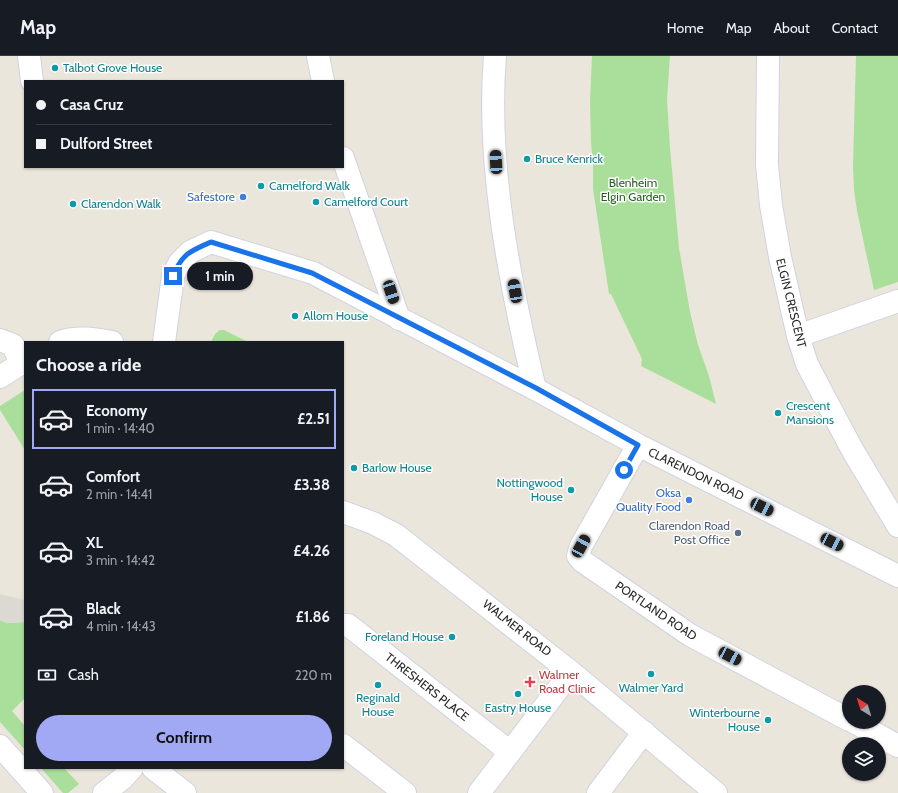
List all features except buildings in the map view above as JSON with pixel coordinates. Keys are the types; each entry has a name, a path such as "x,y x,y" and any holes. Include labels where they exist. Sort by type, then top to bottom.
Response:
{"street":[{"path":"29,56 32,80"},
{"path":"318,56 323,80"},
{"path":"495,56 493,77 493,114 498,185 520,322 536,388"},
{"name":"ELGIN CRESCENT","path":"768,56 767,165 771,204 780,257 798,336 808,364 819,387 857,457 898,526"},
{"path":"344,161 399,319"},
{"name":"CLARENDON ROAD","path":"164,341 173,276 179,263 190,252 211,242 312,273 536,388 638,445 898,576"},
{"path":"798,336 898,301"},
{"path":"63,341 71,338 106,341"},
{"path":"0,340 13,346 23,363 0,377"},
{"name":"PORTLAND ROAD","path":"638,445 581,546 578,556 582,561 690,635 842,716"},
{"name":"WALMER ROAD","path":"344,512 373,523 396,536 571,672 716,793"},
{"name":"THRESHERS PLACE","path":"344,625 348,625 510,752"},
{"path":"479,793 571,672"},
{"path":"867,729 898,746"},
{"path":"598,793 644,732"},
{"path":"0,746 42,793"},
{"path":"344,746 405,793"},
{"path":"104,793 122,779 131,769"},
{"path":"154,769 185,793"}],"green space":[{"name":"Blenheim Elgin Garden","path":"592,56 670,56 667,99 679,248 690,312 698,345 709,376 716,404 641,366 641,357 611,294 609,294 593,189 590,101"},
{"path":"856,56 898,56 898,282 874,290 854,190 853,166"},
{"path":"220,330 224,330 246,341 212,341 215,334"},
{"path":"24,391 24,448 0,410 0,406"},
{"path":"0,620 7,623 24,622 24,699 12,711 24,725 24,749 0,722"},
{"path":"42,769 65,769 79,784 68,793 63,793"}],"shaded area":[{"path":"0,594 24,600 24,622 7,623 0,620"}],"place":[{"name":"Talbot Grove House","path":"55,68"},
{"name":"Bruce Kenrick","path":"527,159"},
{"name":"Camelford Walk","path":"261,186"},
{"name":"Safestore","path":"243,197"},
{"name":"Camelford Court","path":"316,202"},
{"name":"Clarendon Walk","path":"73,204"},
{"name":"Allom House","path":"295,316"},
{"name":"Crescent Mansions","path":"778,413"},
{"name":"Barlow House","path":"354,468"},
{"name":"Nottingwood House","path":"571,490"},
{"name":"Oksa Quality Food","path":"689,500"},
{"name":"Clarendon Road Post Office","path":"738,533"},
{"name":"Foreland House","path":"452,637"},
{"name":"Walmer Yard","path":"651,674"},
{"name":"Walmer Road Clinic","path":"530,682"},
{"name":"Reginald House","path":"378,685"},
{"name":"Eastry House","path":"518,694"},
{"name":"Winterbourne House","path":"768,720"}],"route":[{"path":"173,276 179,263 190,252 211,242 312,273 536,388 638,445 624,470"}]}
